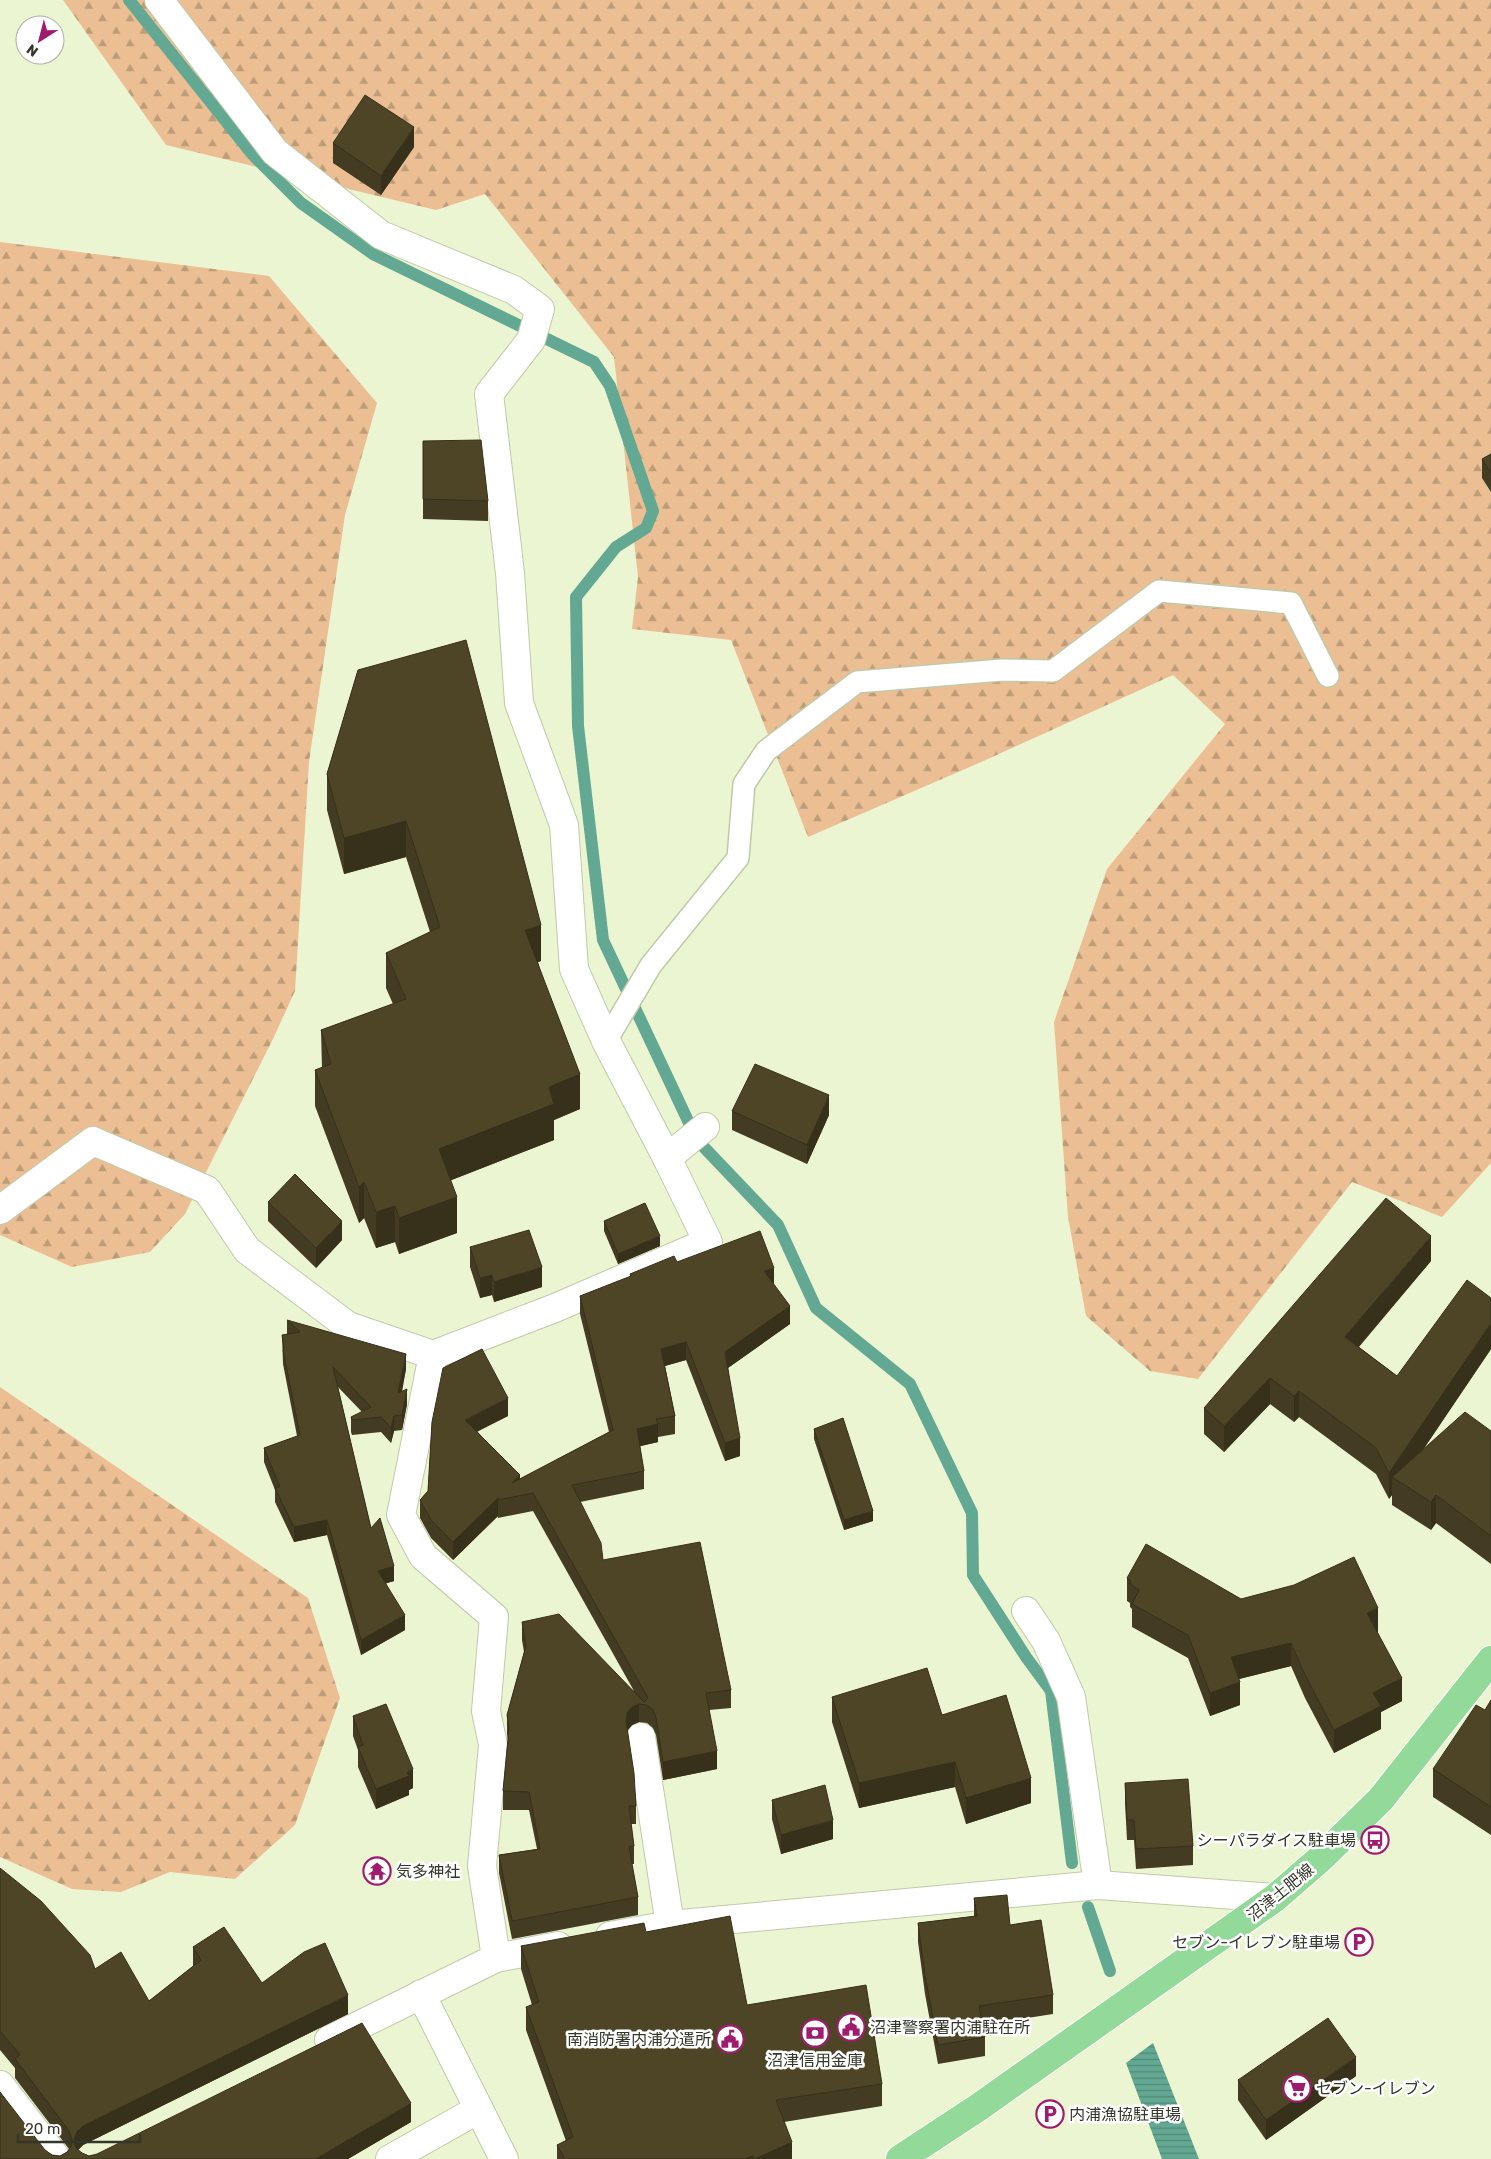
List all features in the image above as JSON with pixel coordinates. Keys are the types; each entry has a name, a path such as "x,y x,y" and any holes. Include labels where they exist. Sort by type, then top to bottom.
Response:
{"main road":[{"name":"沼津土肥線","path":"900,2159 979,2107 1275,1898 1320,1859 1380,1799 1491,1660"}],"street":[{"path":"0,1210 93,1141 207,1190 247,1250 348,1326 433,1355 555,1308 708,1242 670,1156 611,1033 574,969 564,824 519,703 510,573 489,394 531,340 540,309 514,290 381,235 275,152 159,0"},
{"path":"670,1156 705,1127"},
{"path":"433,1355 401,1516 423,1556 494,1617 486,1711 493,1745 482,1866 496,1958"},
{"path":"1026,1610 1046,1641 1071,1697 1098,1885"},
{"path":"641,1737 670,1925"},
{"path":"305,2052 496,1958 670,1925 1098,1885 1275,1898"},
{"path":"421,1994 504,2159"},
{"path":"0,2085 57,2159"},
{"path":"390,2159 479,2109"}],"lane":[{"path":"611,1033 646,973 738,858 744,784 766,750 857,682 1002,670 1053,671 1160,591 1291,604 1328,676"}],"green space":[{"path":"63,0 1491,0 1491,1163 1442,1217 1352,1182 1198,1379 1150,1371 1086,1316 1068,1217 1054,1022 1107,869 1225,724 1173,675 979,763 808,837 731,640 632,629 638,577 614,357 485,194 436,210 166,145"},
{"path":"0,242 269,276 377,403 345,515 309,762 295,991 273,1039 185,1214 150,1252 72,1267 0,1235"},
{"path":"0,1387 308,1598 340,1698 295,1825 235,1879 170,1872 121,1892 72,1889 0,1857"}],"water":[{"path":"1153,2043 1199,2159 1162,2159 1126,2063"}],"building":[{"path":"365,95 414,127 381,176 333,143"},
{"path":"481,440 488,501 423,499 423,441"},
{"path":"1491,454 1491,473 1482,459"},
{"path":"466,640 541,925 525,930 580,1074 549,1087 554,1104 439,1149 457,1197 399,1218 395,1206 376,1212 364,1182 359,1187 315,1070 331,1064 321,1030 406,999 386,953 440,927 406,821 344,838 327,774 358,670"},
{"path":"755,1064 829,1095 807,1145 732,1111"},
{"path":"295,1174 342,1221 316,1248 268,1202"},
{"path":"1386,1198 1431,1236 1345,1337 1397,1376 1467,1280 1491,1298 1491,1323 1389,1473 1376,1448 1299,1391 1294,1396 1270,1378 1224,1426 1204,1408"},
{"path":"645,1203 660,1236 618,1254 604,1221"},
{"path":"529,1230 542,1267 494,1282 492,1275 480,1278 470,1247"},
{"path":"760,1231 774,1268 764,1271 790,1306 725,1352 740,1438 725,1443 686,1342 661,1349 675,1416 656,1419 658,1424 637,1429 644,1471 572,1485 601,1543 603,1560 700,1542 731,1690 706,1693 717,1751 663,1762 656,1717 653,1710 647,1705 639,1704 632,1707 627,1713 626,1721 634,1773 636,1806 629,1806 634,1846 629,1847 638,1897 512,1921 499,1855 540,1849 529,1792 503,1791 509,1728 507,1715 526,1646 522,1622 559,1614 644,1702 648,1698 533,1493 498,1500 498,1498 453,1542 431,1520 420,1500 428,1491 432,1422 443,1368 482,1349 508,1398 465,1420 520,1475 512,1483 613,1430 580,1296 631,1276 630,1274 674,1256 677,1262"},
{"path":"287,1320 406,1354 398,1393 407,1389 402,1415 394,1416 391,1428 381,1417 352,1420 351,1417 371,1407 333,1367 371,1528 380,1518 394,1566 378,1571 405,1615 361,1640 327,1520 294,1527 275,1488 280,1487 264,1448 300,1435 283,1350 282,1335 300,1332"},
{"path":"1465,1412 1491,1431 1491,1536 1436,1495 1431,1502 1392,1477"},
{"path":"843,1418 873,1511 844,1520 814,1429"},
{"path":"1146,1544 1241,1599 1294,1585 1354,1557 1378,1608 1367,1613 1402,1678 1373,1693 1381,1706 1334,1730 1305,1675 1291,1643 1231,1657 1240,1682 1210,1693 1188,1635 1132,1604 1139,1590 1130,1584 1131,1581 1127,1578"},
{"path":"927,1668 942,1715 1006,1695 1031,1778 966,1798 955,1762 859,1783 832,1697"},
{"path":"1491,1700 1491,1807 1433,1769 1476,1705 1485,1710"},
{"path":"386,1704 413,1769 407,1772 409,1776 376,1789 358,1747 363,1745 353,1716"},
{"path":"1188,1779 1193,1846 1136,1849 1134,1820 1127,1820 1125,1783"},
{"path":"825,1785 833,1820 781,1835 772,1800"},
{"path":"0,1868 41,1901 90,1955 95,1969 121,1952 149,2001 201,1960 193,1947 224,1927 262,1983 304,1952 325,1943 348,1995 83,2126 77,2132 74,2140 76,2148 82,2153 89,2156 97,2154 362,2023 411,2103 316,2159 0,2159 0,2092 45,2150 52,2155 60,2156 67,2152 71,2147 72,2139 69,2131 15,2059 20,2055 0,2031"},
{"path":"1007,1895 1010,1925 1041,1920 1053,1995 979,2006 985,2037 938,2045 925,1975 918,1923 977,1916 974,1898"},
{"path":"730,1916 747,2005 866,1985 882,2084 776,2100 792,2142 755,2159 753,2156 744,2159 565,2159 557,2145 573,2137 526,2007 539,2002 521,1946 644,1923 646,1932"},
{"path":"1328,2018 1356,2057 1266,2120 1238,2080"}],"waterway":[{"path":"129,0 252,154 301,203 373,254 594,362 610,386 653,511 646,528 616,547 576,597 578,726 603,940 697,1140 778,1225 816,1308 910,1384 972,1513 973,1575 1026,1657 1051,1691 1072,1863"},
{"path":"1088,1907 1110,1971"}],"place":[{"name":"シーパラダイス駐車場","path":"1375,1840"},
{"name":"気多神社","path":"377,1871"},
{"name":"セブン-イレブン駐車場","path":"1359,1942"},
{"name":"沼津警察署内浦駐在所","path":"851,2027"},
{"name":"沼津信用金庫","path":"815,2033"},
{"name":"南消防署内浦分遣所","path":"730,2039"},
{"name":"セブン-イレブン","path":"1297,2088"},
{"name":"内浦漁協駐車場","path":"1050,2114"}]}
